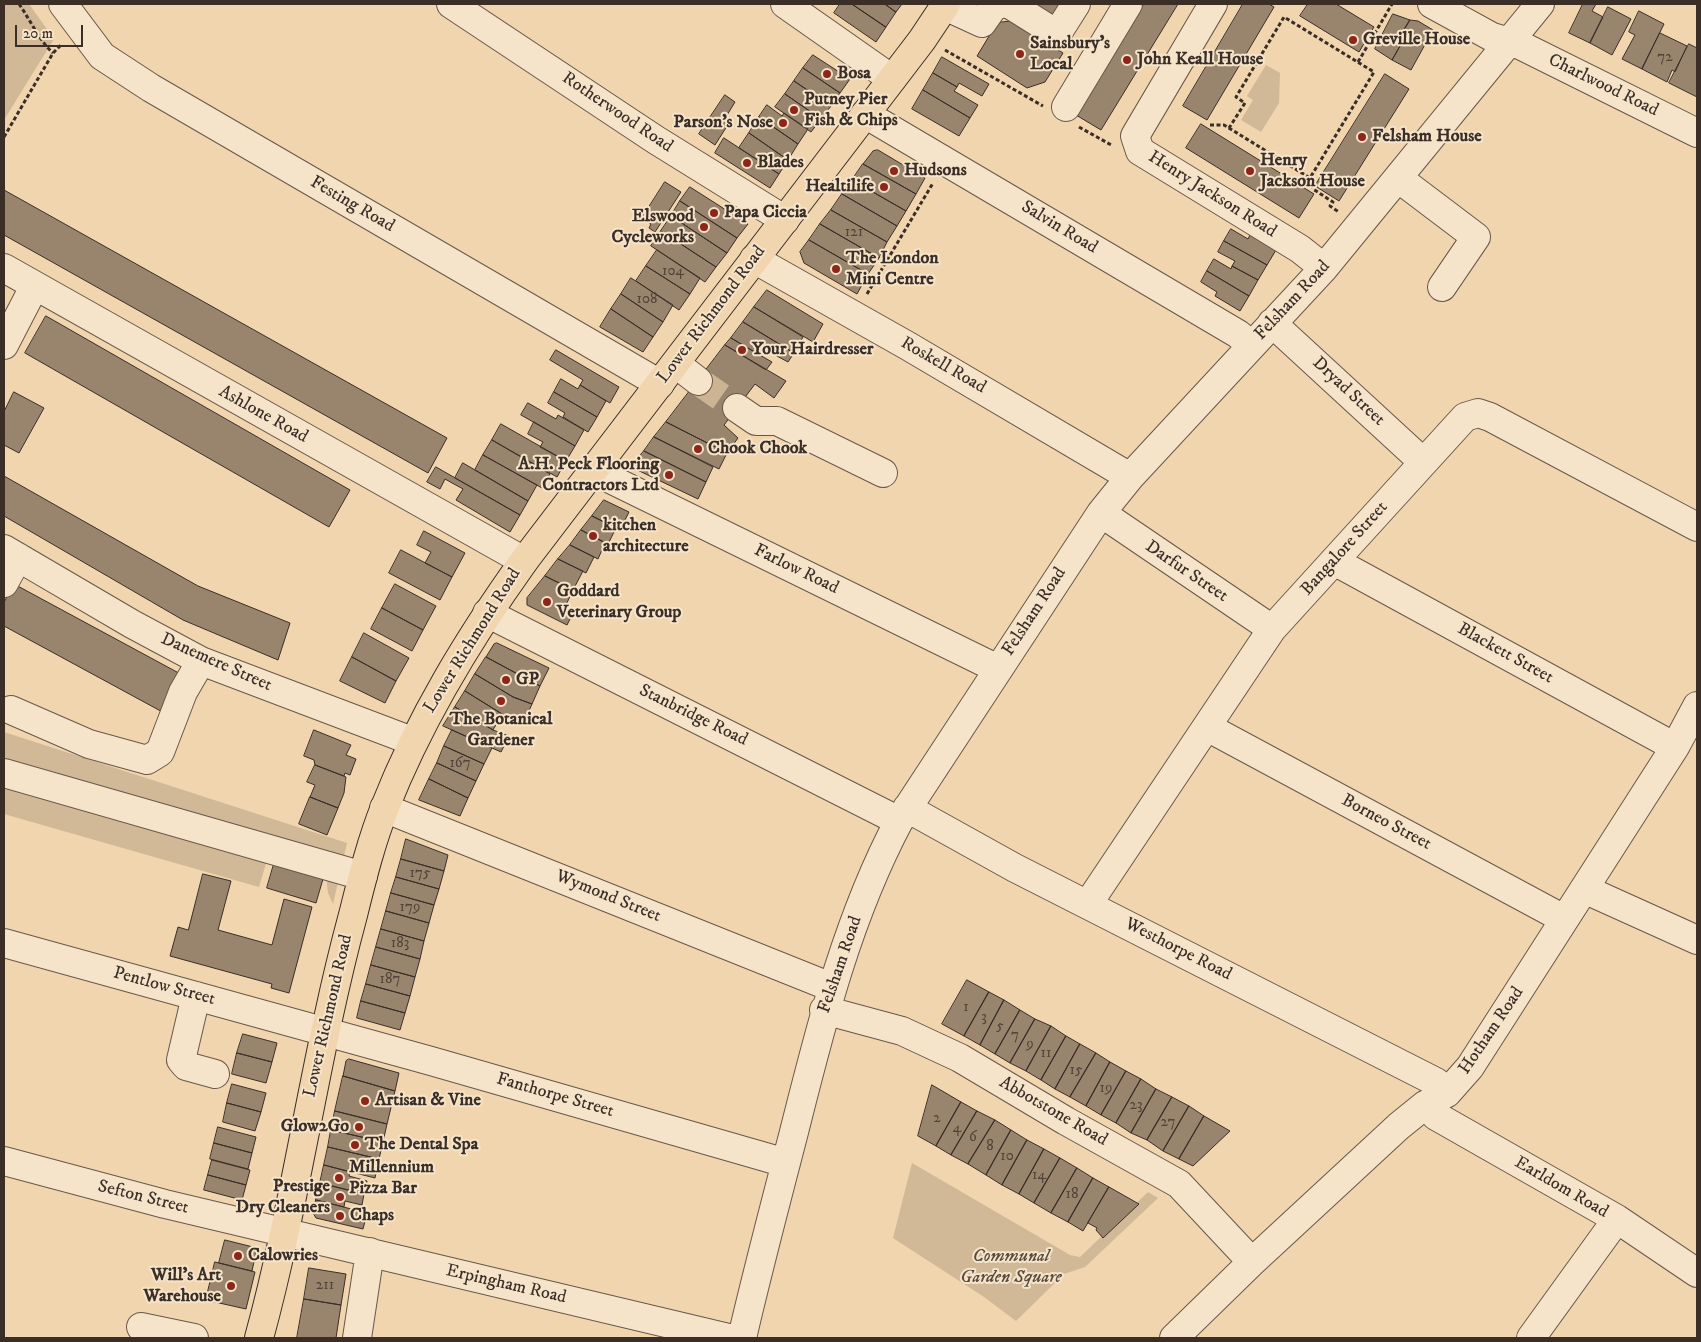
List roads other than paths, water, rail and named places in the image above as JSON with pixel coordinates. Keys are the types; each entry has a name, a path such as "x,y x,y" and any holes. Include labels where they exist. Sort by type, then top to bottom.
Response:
{"main road":[{"name":"Lower Richmond Road","path":"259,1338 284,1232 324,1031 363,876 384,808 412,741 444,683 487,613 524,561 866,114 945,5"}],"street":[{"name":"Festing Road","path":"63,4 102,56 151,88 668,374 698,381"},
{"name":"Rotherwood Road","path":"451,4 656,140 785,220"},
{"path":"785,4 892,79"},
{"path":"945,5 982,23 1017,7 1057,34 1076,4"},
{"path":"1065,115 1128,4"},
{"name":"Henry Jackson Road","path":"1213,4 1135,136 1140,151 1300,249 1324,268"},
{"name":"Charlwood Road","path":"1432,4 1507,43 1520,45 1697,133"},
{"name":"Felsham Road","path":"742,1338 828,998 861,904 884,850 903,814 1101,513 1130,476 1324,268 1540,4"},
{"name":"Salvin Road","path":"866,114 1231,330 1251,345"},
{"path":"1398,178 1476,237 1442,288"},
{"name":"Roskell Road","path":"754,259 855,315 1130,476"},
{"name":"Ashlone Road","path":"4,268 524,561"},
{"path":"4,344 34,286"},
{"name":"Dryad Street","path":"1272,323 1423,462"},
{"path":"737,408 756,421 777,421 883,473"},
{"name":"Bangalore Street","path":"1088,904 1272,629 1465,417 1478,413 1490,417 1697,527"},
{"name":"Farlow Road","path":"594,471 998,669"},
{"name":"Darfur Street","path":"1101,513 1272,629"},
{"path":"4,583 11,553"},
{"name":"Danemere Street","path":"11,553 201,661 412,741"},
{"name":"Blackett Street","path":"1334,561 1674,747"},
{"name":"Stanbridge Road","path":"487,613 903,814"},
{"path":"11,710 89,744 148,760 160,752 183,692 201,661"},
{"name":"Hotham Road","path":"1174,1338 1252,1262 1399,1126 1436,1099 1470,1067 1674,747 1697,706"},
{"name":"Borneo Street","path":"1207,727 1564,919"},
{"path":"4,773 363,876"},
{"name":"Wymond Street","path":"384,808 828,998"},
{"name":"Westhorpe Road","path":"903,814 1088,904 1436,1082 1436,1099"},
{"path":"1584,889 1697,940"},
{"name":"Pentlow Street","path":"4,943 324,1031"},
{"path":"196,996 181,1060 186,1066 216,1074"},
{"name":"Abbotstone Road","path":"828,998 960,1058 1066,1121 1179,1184 1252,1262"},
{"name":"Fanthorpe Street","path":"324,1031 786,1163"},
{"name":"Earldom Road","path":"1436,1099 1436,1116 1617,1220 1697,1272"},
{"name":"Sefton Street","path":"4,1161 165,1204 284,1232"},
{"path":"1531,1338 1617,1220"},
{"name":"Erpingham Road","path":"284,1232 729,1338"},
{"path":"357,1338 370,1252"},
{"path":"141,1327 198,1333"}],"tunnel":[{"path":"698,381 737,408"}],"place":[{"name":"Greville House","path":"1353,40"},
{"name":"Sainsbury's Local","path":"1020,54"},
{"name":"John Keall House","path":"1127,60"},
{"name":"Bosa","path":"827,74"},
{"name":"Putney Pier Fish & Chips","path":"794,110"},
{"name":"Parson's Nose","path":"783,123"},
{"name":"Felsham House","path":"1362,137"},
{"name":"Blades","path":"747,163"},
{"name":"Hudsons","path":"894,171"},
{"name":"Henry Jackson House","path":"1250,171"},
{"name":"Healtilife","path":"884,187"},
{"name":"Papa Ciccia","path":"714,213"},
{"name":"Elswood Cycleworks","path":"704,227"},
{"name":"The London Mini Centre","path":"836,269"},
{"name":"Your Hairdresser","path":"742,350"},
{"name":"Chook Chook","path":"698,449"},
{"name":"A.H. Peck Flooring Contractors Ltd","path":"669,475"},
{"name":"kitchen architecture","path":"593,536"},
{"name":"Goddard Veterinary Group","path":"547,602"},
{"name":"GP","path":"506,680"},
{"name":"The Botanical Gardener","path":"501,701"},
{"name":"Artisan & Vine","path":"365,1101"},
{"name":"Glow2Go","path":"359,1127"},
{"name":"The Dental Spa","path":"355,1145"},
{"name":"Millennium Pizza Bar","path":"339,1178"},
{"name":"Prestige Dry Cleaners","path":"340,1197"},
{"name":"Chaps","path":"340,1216"},
{"name":"Calowries","path":"238,1256"},
{"name":"Will's Art Warehouse","path":"231,1286"}],"park label":[{"name":"Communal Garden Square","path":"1011,1267"}]}
